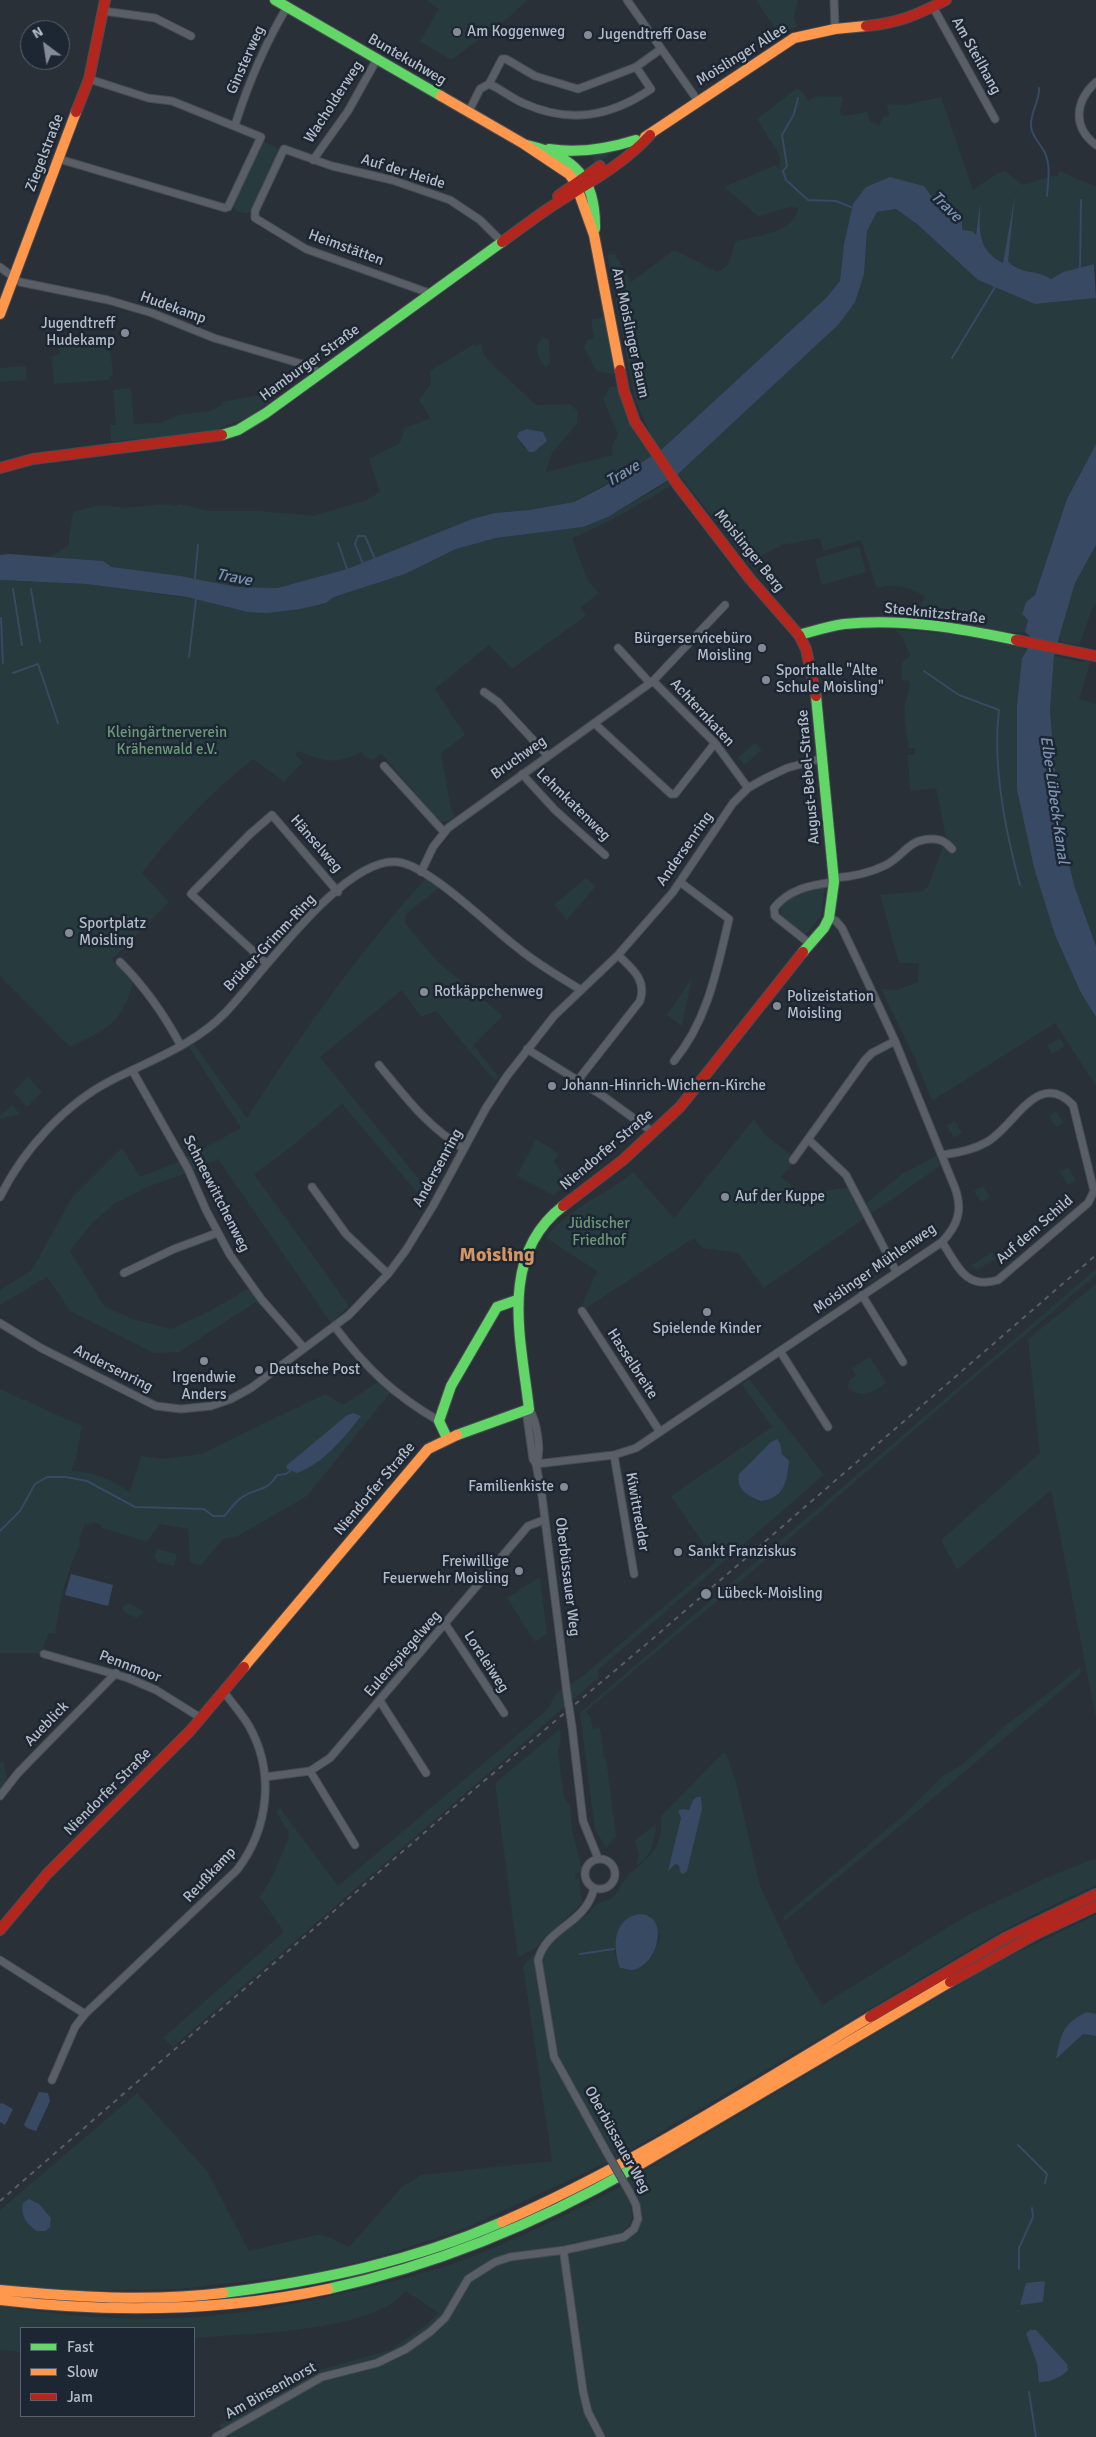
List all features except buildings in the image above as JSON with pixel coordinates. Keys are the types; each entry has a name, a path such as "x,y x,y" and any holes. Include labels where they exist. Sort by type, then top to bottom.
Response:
{"main road":[{"name":"Ziegelstraße","path":"0,314 89,79 105,0"},
{"name":"Buntekuhweg","path":"275,0 524,144 584,183"},
{"name":"Moislinger Allee","path":"584,183 640,145 650,135 698,101 794,38 835,29 890,24 911,18 934,8 946,0"},
{"name":"Moislinger Allee","path":"584,183 636,140 650,135"},
{"path":"536,146 557,150 588,151 604,150 636,140"},
{"name":"Buntekuhweg","path":"524,144 536,146 576,168 584,183"},
{"name":"Hamburger Straße","path":"0,468 33,459 213,438 252,423 584,183"},
{"name":"Am Moislinger Baum","path":"584,183 624,391 635,422 677,484"},
{"name":"Moislinger Berg","path":"677,484 750,579 799,635"},
{"name":"Stecknitzstraße","path":"799,635 842,624 897,624 958,629 1096,656"},
{"name":"August-Bebel-Straße","path":"799,635 806,648 812,670 823,758 834,880 833,900 829,918"},
{"name":"Niendorfer Straße","path":"517,1300 524,1258 532,1239 543,1224 654,1132 696,1088 829,918"},
{"path":"447,1438 439,1421 451,1386 500,1304 517,1300"},
{"name":"Oberbüssauer Weg","path":"517,1300 529,1409"},
{"name":"Niendorfer Straße","path":"0,1930 47,1874 201,1718 333,1564 411,1467 428,1450 447,1438 529,1409"},
{"path":"0,2290 63,2296 122,2298 216,2294 330,2277 384,2264 443,2245 507,2221 587,2182 994,1944 1096,1894"},
{"path":"0,2300 120,2309 226,2304 300,2294 371,2279 470,2248 592,2192 972,1969 1036,1934 1096,1906"}],"street":[{"path":"627,0 698,101"},
{"path":"834,0 835,29"},
{"name":"Ginsterweg","path":"235,125 266,45 287,7"},
{"name":"Am Steilhang","path":"934,8 995,119"},
{"path":"103,11 155,18 191,36"},
{"path":"468,113 480,89 489,84 502,59 506,59 535,76 578,89 636,67 661,49"},
{"name":"Wacholderweg","path":"313,160 348,111 377,60"},
{"path":"489,84 523,103 557,115 596,115 632,103 651,90 636,67"},
{"path":"59,159 222,208 228,207 261,138 235,125 172,101 148,98 89,79"},
{"path":"1096,82 1082,97 1078,116 1083,133 1096,144"},
{"name":"Auf der Heide","path":"255,218 255,211 284,149 313,160 392,180 450,200 476,217 503,243"},
{"name":"Heimstätten","path":"255,218 306,249 432,294"},
{"name":"Hudekamp","path":"0,267 20,282 86,294 152,313 191,330 305,365 322,374"},
{"name":"Bruchweg","path":"421,872 433,847 444,832 458,819 651,682 725,605"},
{"path":"618,648 651,682"},
{"name":"Achternkaten","path":"651,682 715,743 748,788"},
{"path":"484,692 498,702 547,755"},
{"path":"594,723 665,790 675,794 715,743"},
{"name":"Andersenring","path":"0,1323 21,1338 156,1406 181,1409 211,1406 231,1399 251,1388 335,1327 388,1274 406,1250 433,1206 494,1095 527,1049 554,1016 618,955 680,882 733,803 748,788 787,768 823,758"},
{"path":"384,766 444,832"},
{"name":"Lehmkatenweg","path":"522,774 555,810 604,855"},
{"name":"Hänselweg","path":"266,963 191,894 272,815 338,892"},
{"path":"810,944 775,916 774,908 778,903 800,889 860,874 887,864 921,839 938,839 947,843 952,849"},
{"name":"Brüder-Grimm-Ring","path":"0,1196 30,1150 86,1096 132,1070 181,1046 210,1028 300,926 367,868 382,863 400,862 421,872 464,903 519,950 581,990"},
{"path":"674,1061 688,1044 708,1002 729,918 680,882"},
{"name":"Moislinger Mühlenweg","path":"536,1464 614,1455 636,1448 862,1296 896,1271 942,1242 952,1231 960,1210 956,1190 895,1041 842,928 836,921 829,918"},
{"path":"578,1080 640,1001 643,992 641,980 618,955"},
{"path":"120,962 152,997 164,1014 181,1046"},
{"path":"793,1160 865,1060 895,1041"},
{"path":"527,1049 647,1125 654,1132"},
{"path":"379,1065 426,1122 440,1134 464,1149"},
{"name":"Schneewittchenweg","path":"132,1070 188,1169 217,1233 252,1286 304,1348"},
{"name":"Auf dem Schild","path":"942,1155 970,1150 987,1142 999,1134 1032,1099 1043,1092 1056,1092 1066,1097 1073,1105 1094,1191 1088,1203 998,1280 986,1284 976,1283 964,1276 942,1242"},
{"path":"808,1139 846,1175 896,1271"},
{"path":"312,1187 349,1238 388,1274"},
{"path":"124,1273 174,1249 217,1233"},
{"path":"862,1296 903,1362"},
{"name":"Hasselbreite","path":"582,1311 660,1432"},
{"path":"335,1327 358,1358 381,1380 414,1407 439,1421"},
{"path":"780,1351 828,1427"},
{"name":"Oberbüssauer Weg","path":"529,1409 526,1417 533,1459 536,1464 544,1520 583,1821 598,1858"},
{"name":"Kiwittredder","path":"614,1455 634,1574"},
{"name":"Eulenspiegelweg","path":"265,1777 310,1771 340,1748 528,1526 544,1520"},
{"name":"Loreleiweg","path":"446,1625 504,1713"},
{"name":"Pennmoor","path":"44,1654 116,1673 156,1690 201,1718"},
{"name":"Aueblick","path":"0,1796 18,1773 116,1673"},
{"name":"Reußkamp","path":"52,2080 75,2027 85,2014 238,1870 247,1856 264,1815 265,1777 258,1749 249,1726 224,1692"},
{"path":"380,1701 426,1773"},
{"path":"310,1771 355,1846"},
{"path":"598,1858 605,1859 611,1864 615,1874 608,1886 594,1888 588,1883 584,1873 588,1863 598,1858"},
{"name":"Oberbüssauer Weg","path":"565,2250 618,2239 630,2234 636,2224 638,2213 630,2193 554,2057 538,1960 540,1952 549,1940 584,1912 592,1898 594,1888"},
{"path":"0,1960 85,2014"},
{"path":"565,2250 564,2255 583,2392 588,2412 601,2437"},
{"name":"Am Binsenhorst","path":"216,2437 322,2377 378,2363 406,2349 430,2332 445,2318 468,2279 494,2262 510,2257 565,2250"}],"green space":[{"name":"Am Koggenweg","path":"426,0 528,0 501,24 451,60 420,41 439,9"},
{"path":"756,0 798,0 794,17 797,27 779,35"},
{"path":"796,89 802,91 809,102 818,96 843,97 840,112 842,116 868,112 870,121 879,126 883,117 889,116 887,104 904,105 941,97 973,190 996,174 1005,171 1023,185 1058,176 1059,171 1096,187 1096,270 1094,264 1063,272 1051,279 1042,274 1005,264 987,251 983,245 979,232 980,211 976,235 972,231 962,230 923,186 890,177 844,244 840,281 826,298 661,450 653,440 635,399 607,255 615,254 631,282 674,250 717,272 728,263 736,241 773,232 790,223 798,208 791,207 758,216 724,187 776,165 779,169 780,156 757,119"},
{"path":"263,141 281,150 251,211 246,214 235,210 233,204"},
{"path":"616,150 595,165 592,154"},
{"path":"896,209 917,224 978,280 1035,304 1096,298 1096,444 1067,499 1035,595 1026,602 1022,614 1028,620 1025,632 1009,632 913,620 925,596 902,587 877,588 861,540 823,551 820,538 782,545 749,562 678,474 838,325 864,274 867,231 877,212"},
{"path":"606,317 617,373 611,374 596,371 584,347 587,340 594,338 591,319"},
{"path":"108,334 113,374 108,380 54,384 52,357 60,354 58,339"},
{"path":"543,337 549,340 550,363 546,368 537,352 538,345"},
{"path":"481,343 484,355 491,363 536,405 570,404 578,412 577,424 552,453 546,472 613,455 612,446 618,434 603,399 610,387 619,386 630,425 652,458 574,502 529,510 495,513 472,519 347,569 277,588 237,587 181,576 112,567 103,561 49,557 68,546 73,512 100,505 126,508 162,504 175,506 180,504 209,511 260,511 313,516 364,501 380,492 369,459 400,443 404,429 430,418 419,400 431,384 430,371 474,344 476,346","holes":["527,429 537,430 541,447 534,452 524,448 520,442"]},
{"path":"26,366 26,380 0,382 0,368"},
{"path":"131,388 134,424 161,423 178,415 210,411 222,405 222,402 275,392 276,397 248,417 213,431 111,442 110,425 116,425 113,390"},
{"name":"Kleingärtnerverein Krähenwald e.V.","path":"669,481 672,485 612,520 572,538 588,581 599,593 580,608 586,616 512,669 489,645 435,689 465,735 441,753 451,809 455,816 449,821 441,821 432,813 382,754 373,760 364,756 362,752 345,759 324,760 299,751 295,755 303,762 284,782 253,759 222,785 194,813 142,873 169,902 112,960 133,983 123,1008 111,1024 70,1047 0,976 0,580 86,584 196,599 221,604 229,608 326,603 334,597 405,574 456,549 496,538 583,527 608,517"},
{"path":"1096,545 1096,605 1094,604 1079,646 1058,641 1075,582"},
{"path":"859,546 866,572 822,585 815,559"},
{"path":"895,630 944,633 1018,646 1027,650 1022,658 1017,705 1017,790 1034,868 1055,935 1081,993 1096,1017 1096,1086 1055,1023 932,1101 915,1058 881,989 897,990 918,982 919,963 899,963 880,895 923,891 928,887 946,838 936,788 910,791 908,755 915,755 915,748 909,748 906,730 905,705 909,692 909,681 902,680 902,662 910,656 903,638"},
{"path":"1054,656 1081,662 1091,660 1079,699 1096,704 1096,946 1075,888 1060,829 1050,711"},
{"path":"755,743 762,750 744,765 738,757"},
{"path":"426,878 439,888 406,914 405,923 437,961 503,1016 473,1045 498,1076 495,1081 436,1011 421,1017 402,990 320,1057 431,1194 426,1203 342,1104 291,1147 254,1174 349,1306 331,1323 218,1159 147,1187 116,1203 93,1222 70,1251 105,1307 133,1319 171,1329 210,1311 249,1288 259,1300 179,1352 154,1353 70,1311 47,1277 0,1305 0,1290 32,1270 71,1199 122,1148 140,1177 178,1162 241,1128 189,1047 194,1044 247,1118 288,1055 354,964"},
{"path":"586,878 596,886 567,920 554,905"},
{"path":"825,886 821,916 804,937 781,917 783,903 795,894"},
{"path":"692,978 682,1026 667,1015"},
{"path":"1060,1038 1065,1046 1052,1054 1047,1046"},
{"path":"28,1077 42,1092 27,1107 13,1092"},
{"path":"12,1105 20,1114 0,1119 0,1116"},
{"path":"1056,1111 1064,1123 1056,1127 1049,1115"},
{"name":"Jüdischer Friedhof","path":"754,1119 765,1135 797,1159 781,1177 804,1195 849,1187 865,1204 902,1174 936,1156 940,1166 764,1288 738,1253 702,1248 694,1238 586,1308 582,1305 597,1271 546,1238 554,1228 575,1210 633,1172 674,1218"},
{"path":"955,1121 962,1133 954,1138 947,1126"},
{"path":"536,1139 559,1154 554,1162 569,1183 553,1195 517,1176"},
{"path":"1068,1168 1076,1180 1068,1185 1060,1172"},
{"path":"983,1186 990,1197 981,1202 974,1191"},
{"path":"992,1252 996,1259 976,1270 972,1265"},
{"path":"1096,1269 1096,1275 966,1385 741,1581 586,1711 590,1716 593,1729 600,1727 604,1758 606,1758 616,1836 606,1848 595,1830 580,1713"},
{"path":"1096,1284 1096,1718 1051,1490 957,1570 941,1540 1040,1453 1028,1339"},
{"path":"870,1357 886,1383 877,1389 863,1394 848,1388 849,1380 856,1376 852,1368"},
{"path":"749,1379 824,1475 598,1670 598,1678 173,2047 163,2038 284,1932 260,1897 272,1877 288,1840 289,1833 276,1812 280,1808 338,1886 548,1709 556,1693 584,1675 716,1562 671,1496 772,1427 742,1384","holes":["780,1443 788,1470 783,1488 774,1498 761,1501 745,1467 767,1447"]},
{"path":"378,1382 390,1392 387,1397 307,1496 238,1536 223,1539 200,1566 190,1562 188,1529 160,1524 147,1542 102,1528 101,1525 93,1522 90,1525 85,1524 79,1539 80,1545 70,1567 64,1588 55,1634 49,1633 41,1653 0,1653 0,1389 82,1426 76,1459 71,1471 79,1471 102,1477 130,1492 141,1456 164,1459 201,1454 325,1394 343,1405"},
{"path":"157,1549 177,1554 174,1566 158,1562 154,1556"},
{"path":"540,1577 547,1634 535,1642 507,1598"},
{"path":"126,1604 131,1604 143,1611 143,1613 137,1618 125,1613 122,1609"},
{"path":"1080,1667 1081,1672 1076,1678 822,1891 785,1921 783,1920 784,1916 904,1815 944,1775 963,1764 1008,1723"},
{"path":"560,1729 561,1739 558,1752 564,1798 570,1805 572,1830 581,1866 581,1872 575,1874 576,1879 579,1879 582,1903 534,1949 518,1957 495,1783"},
{"path":"723,1753 726,1753 736,1782 760,1886 797,1964 822,2005 968,1915 1053,1875 1096,1858 1096,1885 1028,1917 986,1940 617,2158 592,2120 555,2052 541,1965 543,1956 552,1942 587,1915 596,1905 613,1897 626,1878 657,1846 661,1828 661,1816","holes":["691,1807 680,1868 679,1864 672,1866 681,1818","641,1914 652,1918 660,1938 652,1954 642,1966 620,1968 614,1949"]},
{"path":"0,1762 4,1763 7,1779 0,1789"},
{"path":"656,1824 655,1836 649,1854 636,1865 638,1853 634,1841"},
{"path":"1096,1915 1096,2437 220,2437 226,2433 219,2425 301,2377 390,2350 426,2325 438,2313 406,2291 390,2305 367,2315 318,2327 195,2338 195,2327 20,2327 20,2352 0,2350 0,2306 81,2316 164,2319 235,2313 286,2305 352,2291 461,2261 532,2231 622,2186 630,2203 632,2216 629,2225 622,2232 612,2236 571,2243 571,2252 604,2246 626,2239 640,2225 641,2209 627,2181 997,1962","holes":["1030,2330 1036,2330 1067,2364 1038,2378"]},
{"path":"535,1955 549,2048 610,2161 464,2229 381,2256 310,2274 179,2289 64,2291 0,2285 0,2210 137,2093 207,2171 249,2251 321,2234 349,2247 402,2187 421,2175 552,2161 523,1966"}],"water":[{"name":"Trave","path":"890,177 924,186 935,201 944,202 962,220 962,230 972,231 976,235 980,203 981,238 988,252 1003,263 1015,195 1008,261 1018,268 1051,279 1063,272 1094,264 1096,298 1035,304 978,280 917,224 896,209 877,212 867,231 864,274 855,302 838,325 678,474 608,517 583,527 496,538 456,549 405,574 334,597 326,603 300,609 267,613 248,612 187,597 86,584 0,580 0,555 9,554 103,561 112,567 181,576 237,587 277,588 347,569 472,519 495,513 529,510 574,502 603,487 661,450 826,298 840,281 844,244 853,204 866,187"},
{"path":"527,429 543,432 547,441 534,452 529,452 517,437 519,432"},
{"name":"Elbe-Lübeck-Kanal","path":"1096,444 1096,545 1075,583 1058,641 1054,656 1050,711 1060,829 1075,888 1096,946 1096,1017 1081,993 1055,935 1034,868 1017,790 1017,705 1022,658 1027,650 1030,636 1025,632 1028,620 1022,614 1026,602 1035,595 1067,499"},
{"path":"353,1413 361,1416 340,1442 324,1457 307,1469 297,1473 287,1469 286,1466 346,1416"},
{"path":"777,1439 780,1443 782,1454 789,1461 787,1476 783,1488 775,1497 761,1501 744,1492 739,1484 739,1474 771,1442"},
{"path":"71,1574 113,1585 108,1606 65,1595"},
{"path":"701,1797 702,1809 687,1871 683,1874 680,1872 679,1865 675,1864 668,1871 681,1818 678,1811 682,1809 689,1810 693,1800"},
{"path":"641,1914 650,1917 656,1924 658,1932 654,1952 641,1967 632,1970 620,1968 616,1951 617,1934 625,1921 632,1916"},
{"path":"1087,2012 1096,2014 1096,2036 1083,2034 1056,2059 1064,2030 1073,2020"},
{"path":"39,2092 48,2093 50,2101 36,2131 24,2125"},
{"path":"2,2103 13,2109 5,2125 0,2122 0,2104"},
{"path":"29,2199 39,2204 51,2218 50,2227 45,2231 37,2231 25,2219 22,2207 23,2203"},
{"path":"1045,2281 1043,2302 1020,2305 1026,2283"},
{"path":"1030,2330 1036,2330 1067,2364 1068,2370 1065,2373 1051,2380 1039,2382 1037,2364 1026,2333"}],"waterway":[{"path":"1039,88 1031,121 1031,130 1047,158 1049,174 1047,196"},
{"path":"798,98 794,114 782,135 787,166 783,171 786,180 808,200 836,201 851,207"},
{"path":"1080,269 1081,200"},
{"path":"952,358 995,287"},
{"path":"363,564 355,544 358,536 365,536 375,559"},
{"path":"338,543 347,569"},
{"path":"195,578 198,545"},
{"path":"13,589 22,645"},
{"path":"31,589 40,642"},
{"path":"189,657 196,599"},
{"path":"1,618 3,663"},
{"path":"13,673 38,664 58,723"},
{"path":"924,671 959,695 999,710 997,753 1001,798 1009,842 1020,885"},
{"path":"0,1531 20,1511 35,1484 47,1477 66,1477 87,1481 135,1507 204,1509 213,1516 224,1516 241,1498 269,1485 277,1475 286,1474 290,1471"},
{"path":"580,1954 614,1949"},
{"path":"1018,2145 1047,2174 1045,2183"},
{"path":"1019,2269 1019,2248 1033,2217 1032,2208"},
{"path":"1029,2392 1036,2437"}],"railway":[{"path":"0,2201 477,1787 650,1641 1096,1255"}],"traffic: fast":[{"path":"275,0 441,96"},
{"path":"549,149 593,150 636,140"},
{"path":"527,145 558,156 570,163 579,172 587,183 592,196 595,229"},
{"path":"222,435 238,430 266,413 502,242"},
{"path":"799,635 844,624 887,622 952,628 1016,640"},
{"path":"803,952 824,928 829,918 834,882 816,696"},
{"path":"457,1435 529,1409 519,1327 519,1300 522,1274 529,1249 543,1226 563,1206"},
{"path":"447,1438 439,1421 451,1386 497,1307 517,1300"},
{"path":"328,2289 408,2268 486,2240 561,2207 634,2168"},
{"path":"223,2293 330,2276 365,2268 434,2248 502,2222"}],"traffic: slow":[{"path":"645,137 794,38 835,29 866,26"},
{"path":"441,96 524,144 569,174 575,182 594,235 620,370"},
{"path":"0,314 76,112"},
{"path":"244,1667 428,1449 457,1435"},
{"path":"634,2168 950,1982"},
{"path":"502,2222 550,2200 643,2152 870,2017"},
{"path":"0,2300 82,2307 164,2308 246,2302 328,2289"},
{"path":"0,2290 56,2295 139,2298 223,2293"}],"traffic: jam":[{"path":"76,112 89,79 105,0"},
{"path":"866,26 907,18 946,0"},
{"path":"502,242 549,208 615,166 650,135"},
{"path":"558,196 600,166"},
{"path":"620,370 624,391 635,422 677,484 750,579 799,635 806,649 816,696"},
{"path":"0,468 33,459 222,435"},
{"path":"1016,640 1096,656"},
{"path":"563,1206 623,1160 680,1107 803,952"},
{"path":"0,1930 47,1874 190,1731 244,1667"},
{"path":"870,2017 1005,1938 1096,1894"},
{"path":"950,1982 1036,1934 1096,1906"}],"place":[{"name":"Am Koggenweg","path":"457,32"},
{"name":"Jugendtreff Oase","path":"588,35"},
{"name":"Jugendtreff Hudekamp","path":"125,333"},
{"name":"Bürgerservicebüro Moisling","path":"762,648"},
{"name":"Sporthalle \"Alte Schule Moisling\"","path":"766,680"},
{"name":"Sportplatz Moisling","path":"69,933"},
{"name":"Rotkäppchenweg","path":"424,992"},
{"name":"Polizeistation Moisling","path":"777,1006"},
{"name":"Johann-Hinrich-Wichern-Kirche","path":"552,1086"},
{"name":"Auf der Kuppe","path":"725,1197"},
{"name":"Spielende Kinder","path":"707,1312"},
{"name":"Irgendwie Anders","path":"204,1361"},
{"name":"Deutsche Post","path":"259,1370"},
{"name":"Familienkiste","path":"564,1487"},
{"name":"Sankt Franziskus","path":"678,1552"},
{"name":"Freiwillige Feuerwehr Moisling","path":"519,1571"},
{"name":"Lübeck-Moisling","path":"706,1594"}],"district":[{"name":"Moisling","path":"497,1256"}]}
